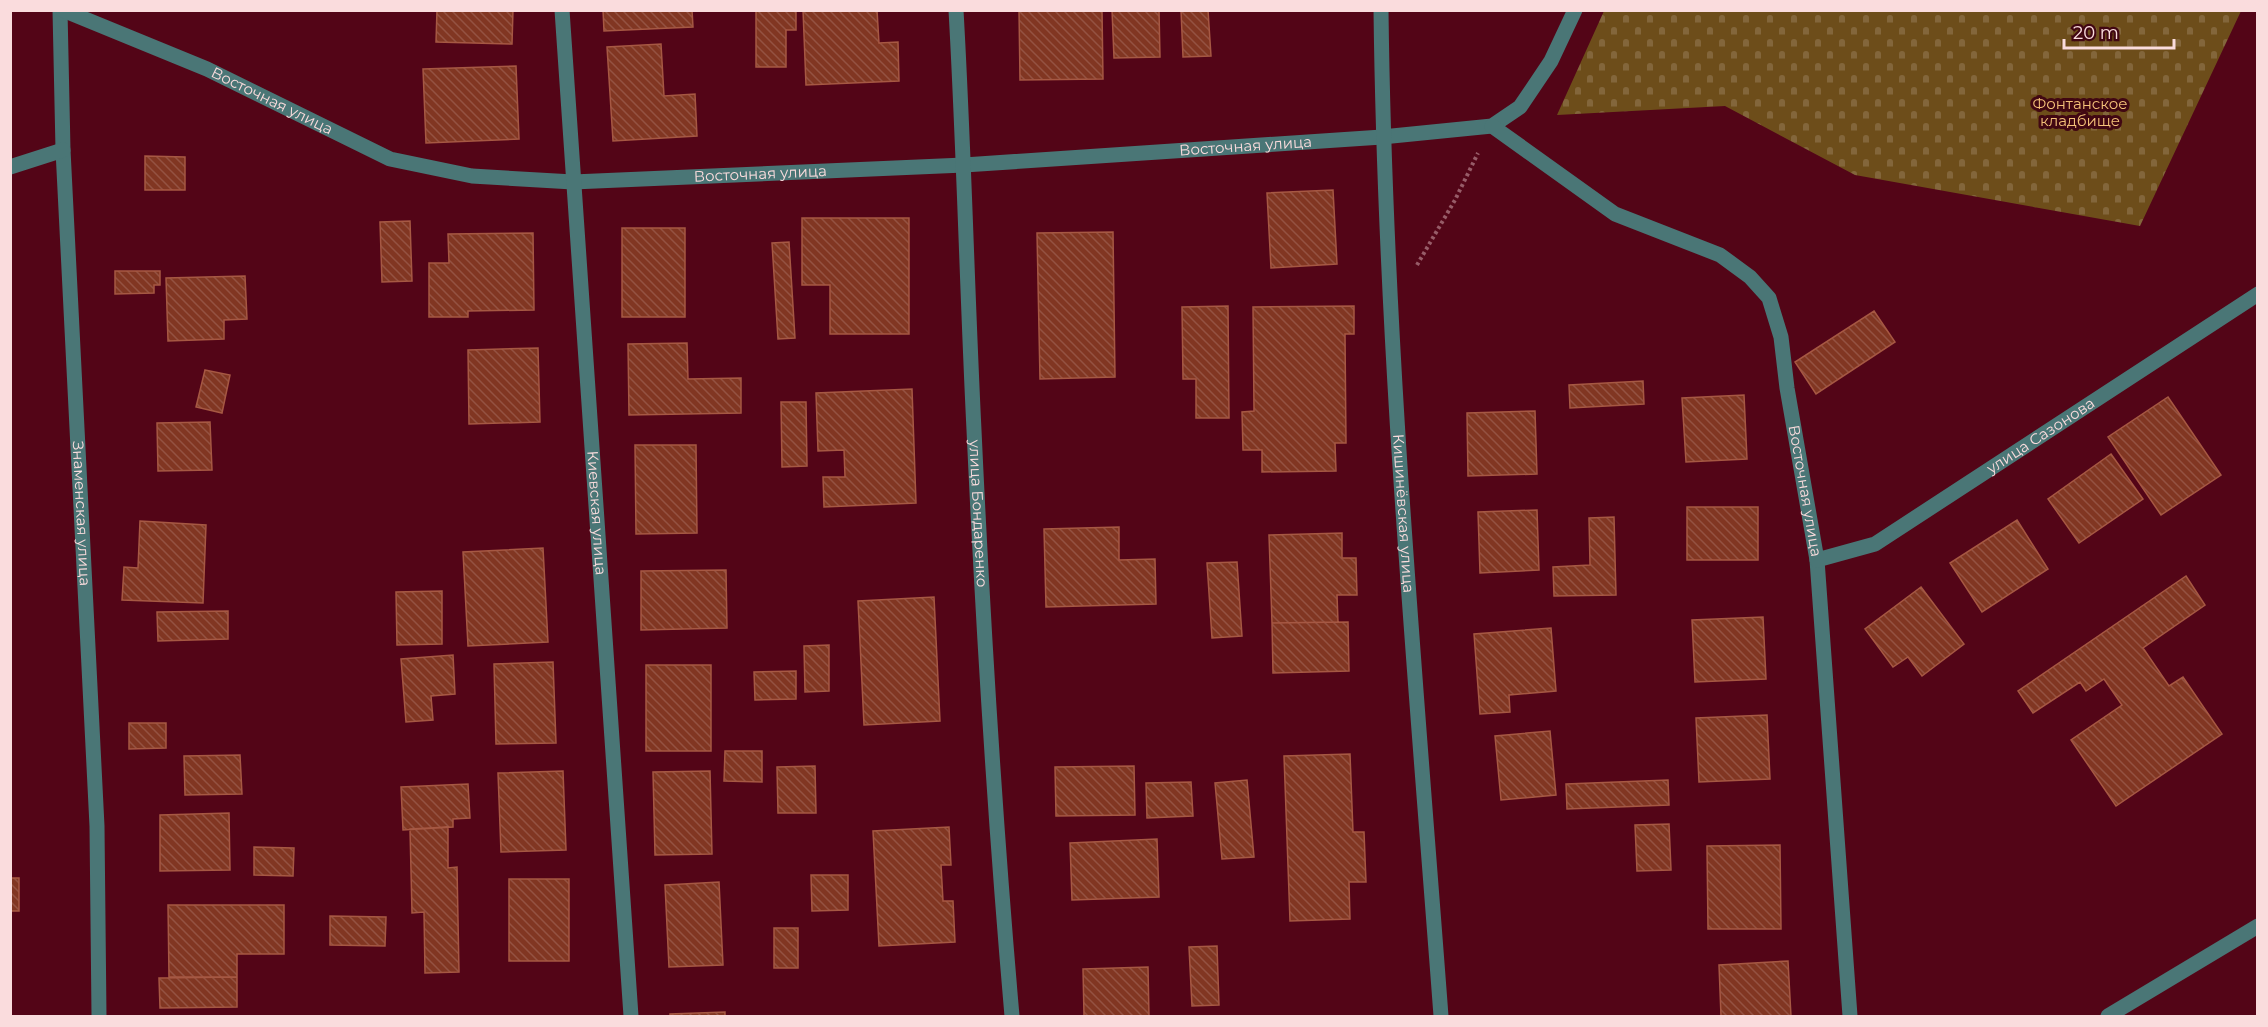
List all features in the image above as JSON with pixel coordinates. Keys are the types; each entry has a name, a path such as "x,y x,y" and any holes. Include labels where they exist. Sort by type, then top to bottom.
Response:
{"street":[{"name":"Знаменская улица","path":"61,10 63,150 97,826 99,1017"},
{"name":"Восточная улица","path":"61,10 207,69 390,159 472,177 573,182 964,165 1382,137 1492,126 1520,107 1551,61 1575,10"},
{"name":"Киевская улица","path":"562,10 631,1017"},
{"name":"улица Бондаренко","path":"956,10 974,429 998,854 1012,1017"},
{"name":"Кишинёвская улица","path":"1381,10 1382,137 1402,484 1441,1017"},
{"name":"Восточная улица","path":"1492,126 1615,214 1720,255 1750,277 1769,298 1781,337 1787,388 1817,560 1850,1017"},
{"path":"10,167 63,150"},
{"name":"улица Сазонова","path":"1817,560 1875,544 2258,294"},
{"path":"2108,1017 2258,926"}],"path":[{"path":"1415,268 1455,200 1492,126"}],"green space":[{"name":"Фонтанское кладбище","path":"1604,10 2241,11 2140,226 1855,175 1725,106 1557,115"}],"building":[{"path":"437,10 513,10 512,44 436,42"},
{"path":"603,10 692,10 693,27 604,31"},
{"path":"756,10 796,10 796,30 786,30 786,67 756,67"},
{"path":"803,10 877,10 879,43 898,42 899,81 806,85"},
{"path":"1019,10 1102,10 1103,79 1020,80"},
{"path":"1112,10 1159,10 1160,57 1114,58"},
{"path":"1181,10 1208,10 1211,56 1183,57"},
{"path":"661,44 664,96 695,94 697,136 613,141 607,47"},
{"path":"516,66 519,139 426,143 423,69"},
{"path":"145,156 185,157 185,190 145,190"},
{"path":"1333,190 1337,264 1271,268 1267,193"},
{"path":"802,218 909,218 909,334 830,334 830,285 802,285"},
{"path":"410,221 412,281 382,282 380,222"},
{"path":"622,228 685,228 685,317 622,317"},
{"path":"1113,232 1115,377 1040,379 1037,233"},
{"path":"533,233 534,310 468,311 468,317 429,317 429,263 449,263 448,234"},
{"path":"789,242 795,338 778,339 772,243"},
{"path":"115,271 160,271 160,285 154,285 154,293 115,294"},
{"path":"245,276 247,319 224,320 224,339 168,341 166,278"},
{"path":"1228,306 1229,418 1196,418 1196,379 1183,379 1182,307"},
{"path":"1354,306 1354,334 1345,334 1346,443 1335,443 1336,471 1262,472 1262,450 1243,450 1242,412 1254,411 1253,307"},
{"path":"1874,311 1895,342 1816,394 1795,362"},
{"path":"687,343 688,379 741,378 741,413 629,415 628,344"},
{"path":"538,348 540,422 469,424 468,350"},
{"path":"205,370 230,375 222,413 196,407"},
{"path":"1643,381 1644,404 1570,408 1569,385"},
{"path":"912,389 916,503 824,507 823,477 845,477 844,450 818,451 816,393"},
{"path":"1744,395 1747,459 1686,462 1682,398"},
{"path":"2168,397 2221,475 2161,515 2108,437"},
{"path":"781,402 806,402 807,466 782,467"},
{"path":"1535,411 1537,474 1468,476 1467,413"},
{"path":"210,422 212,470 158,471 157,423"},
{"path":"635,445 696,445 697,533 636,534"},
{"path":"2111,454 2143,499 2079,543 2048,499"},
{"path":"1687,507 1758,507 1758,560 1687,560"},
{"path":"1537,510 1539,570 1480,573 1478,512"},
{"path":"1614,517 1616,595 1554,596 1553,567 1590,565 1589,518"},
{"path":"2017,520 2048,569 1982,612 1950,563"},
{"path":"140,521 206,525 203,603 122,600 124,567 138,568"},
{"path":"1119,527 1119,560 1155,559 1156,604 1046,607 1044,529"},
{"path":"1342,533 1342,558 1356,558 1357,595 1337,595 1338,622 1272,623 1269,535"},
{"path":"543,548 548,642 468,646 463,552"},
{"path":"1237,562 1242,636 1212,638 1207,563"},
{"path":"726,570 727,628 641,630 641,571"},
{"path":"2186,576 2205,605 2143,648 2169,686 2183,677 2222,734 2116,806 2071,740 2122,705 2104,679 2086,691 2080,682 2033,713 2018,691"},
{"path":"1921,587 1964,644 1922,676 1908,657 1893,667 1865,629"},
{"path":"442,591 442,644 397,645 396,592"},
{"path":"934,597 940,721 864,725 858,601"},
{"path":"228,611 228,639 158,641 157,612"},
{"path":"1763,617 1766,679 1695,682 1692,620"},
{"path":"1348,622 1349,671 1273,673 1272,623"},
{"path":"1551,628 1556,691 1509,695 1510,712 1480,714 1474,634"},
{"path":"829,645 829,691 805,692 804,646"},
{"path":"453,655 455,694 431,696 433,720 406,722 401,659"},
{"path":"553,662 556,743 496,744 494,664"},
{"path":"646,665 711,665 711,751 646,751"},
{"path":"796,671 796,699 755,700 754,672"},
{"path":"1767,715 1770,779 1699,782 1696,718"},
{"path":"129,723 166,723 166,748 129,749"},
{"path":"1550,731 1556,795 1501,800 1495,736"},
{"path":"725,751 762,751 762,782 724,781"},
{"path":"1350,754 1353,832 1364,832 1366,882 1349,882 1350,919 1290,921 1284,756"},
{"path":"240,755 242,794 185,795 184,756"},
{"path":"815,766 816,813 778,813 777,767"},
{"path":"1134,766 1135,815 1056,816 1055,767"},
{"path":"563,771 566,850 501,852 498,773"},
{"path":"710,771 712,854 655,855 653,772"},
{"path":"1247,780 1254,857 1222,859 1215,783"},
{"path":"1668,780 1669,805 1567,809 1566,784"},
{"path":"1191,782 1193,816 1147,818 1146,783"},
{"path":"468,784 470,818 453,819 453,827 403,830 401,787"},
{"path":"229,813 230,870 160,871 160,815"},
{"path":"1669,824 1671,870 1637,871 1635,825"},
{"path":"448,827 448,868 457,867 459,972 425,973 424,912 412,913 410,829"},
{"path":"949,827 951,865 941,865 943,901 953,901 955,942 879,946 873,831"},
{"path":"1157,839 1159,897 1072,900 1070,843"},
{"path":"1780,845 1781,929 1708,929 1707,846"},
{"path":"254,847 294,848 293,876 254,875"},
{"path":"811,875 848,875 848,910 812,911"},
{"path":"10,878 19,878 19,911 10,911"},
{"path":"509,879 569,879 569,961 509,961"},
{"path":"719,882 723,965 669,967 665,885"},
{"path":"168,905 284,905 284,954 237,954 237,977 169,977"},
{"path":"330,916 386,917 385,946 330,945"},
{"path":"774,928 798,928 798,968 774,968"},
{"path":"1217,946 1219,1005 1192,1006 1189,947"},
{"path":"1788,961 1791,1016 1721,1016 1719,965"},
{"path":"1148,967 1149,1016 1084,1016 1083,969"},
{"path":"237,977 237,1007 160,1008 159,978"},
{"path":"725,1012 725,1016 670,1016 670,1014"}]}
